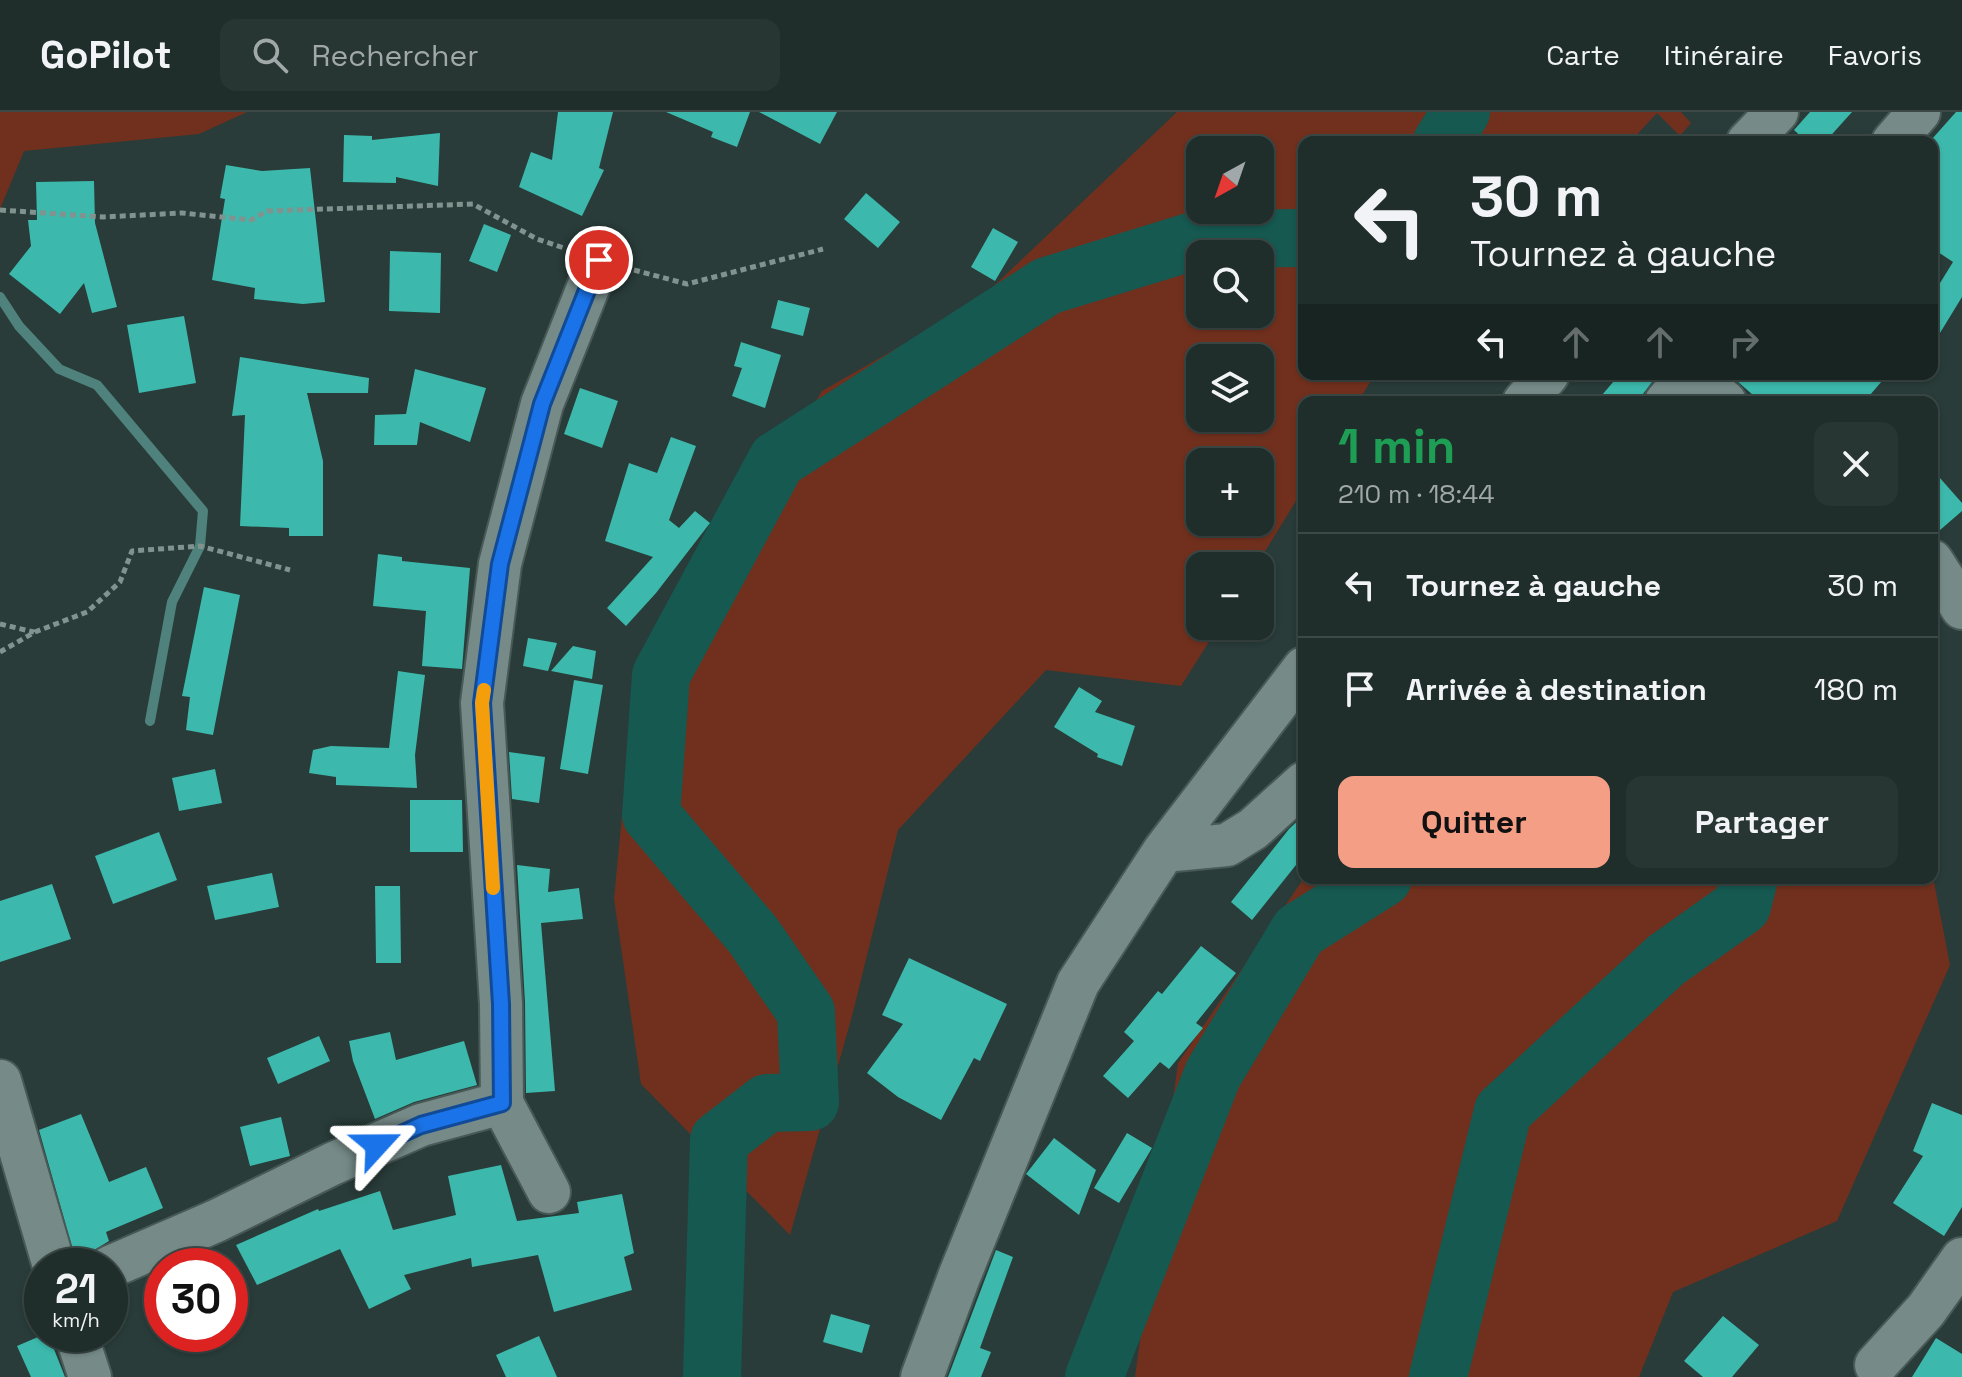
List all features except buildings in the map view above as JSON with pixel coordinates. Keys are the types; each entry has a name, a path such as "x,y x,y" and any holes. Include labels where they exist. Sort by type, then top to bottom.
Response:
{"street":[{"path":"1754,136 1777,112"},
{"path":"1898,136 1919,112"},
{"path":"549,1192 502,1103 501,1004 482,703 500,564 538,419 599,260"},
{"path":"1529,396 1543,380"},
{"path":"1671,396 1685,380"},
{"path":"1698,380 1718,396"},
{"path":"1938,570 1962,608"},
{"path":"922,1377 959,1277 1078,983 1164,851 1298,676"},
{"path":"1164,851 1227,845 1253,829 1298,788"},
{"path":"0,1081 49,1248"},
{"path":"128,1259 421,1125 502,1103"},
{"path":"1876,1365 1926,1310 1962,1259"},
{"path":"82,1352 90,1377"}],"path":[{"path":"0,210 103,217 182,213 251,220 267,211 473,204 537,239 687,284 823,249"},
{"path":"0,652 35,632 87,612 120,582 132,551 200,546 290,570"},
{"path":"0,624 35,632"}],"shaded area":[{"path":"0,112 247,112 199,134 24,151 0,209"},
{"path":"1177,112 1681,112 1691,123 1680,136 1657,113 1636,136 1298,136 1298,380 1371,380 1362,396 1298,396 1298,498 1265,552 1186,552 1186,640 1210,640 1181,686 1046,670 898,830 852,1016 790,1235 641,1084 614,899 633,701 822,391 976,303"},
{"path":"1300,884 1934,884 1950,965 1837,1221 1673,1292 1639,1377 1135,1377 1178,1063"}],"waterway":[{"path":"1446,136 1461,112"},
{"path":"712,1377 719,1140 767,1103 810,1102 806,1012 753,935 651,815 661,675 777,460 1047,286 1200,239 1298,238"},
{"path":"0,297 19,326 59,369 97,385 203,511 200,546 172,602 150,721"},
{"path":"1094,1377 1213,1074 1299,931 1373,884"},
{"path":"1438,1377 1503,1111 1666,960 1742,906 1748,884"}],"slow traffic":[{"path":"484,690 482,703 493,888"}],"route":[{"path":"377,1145 421,1125 502,1103 501,1004 482,703 500,564 542,404 599,260"}]}
